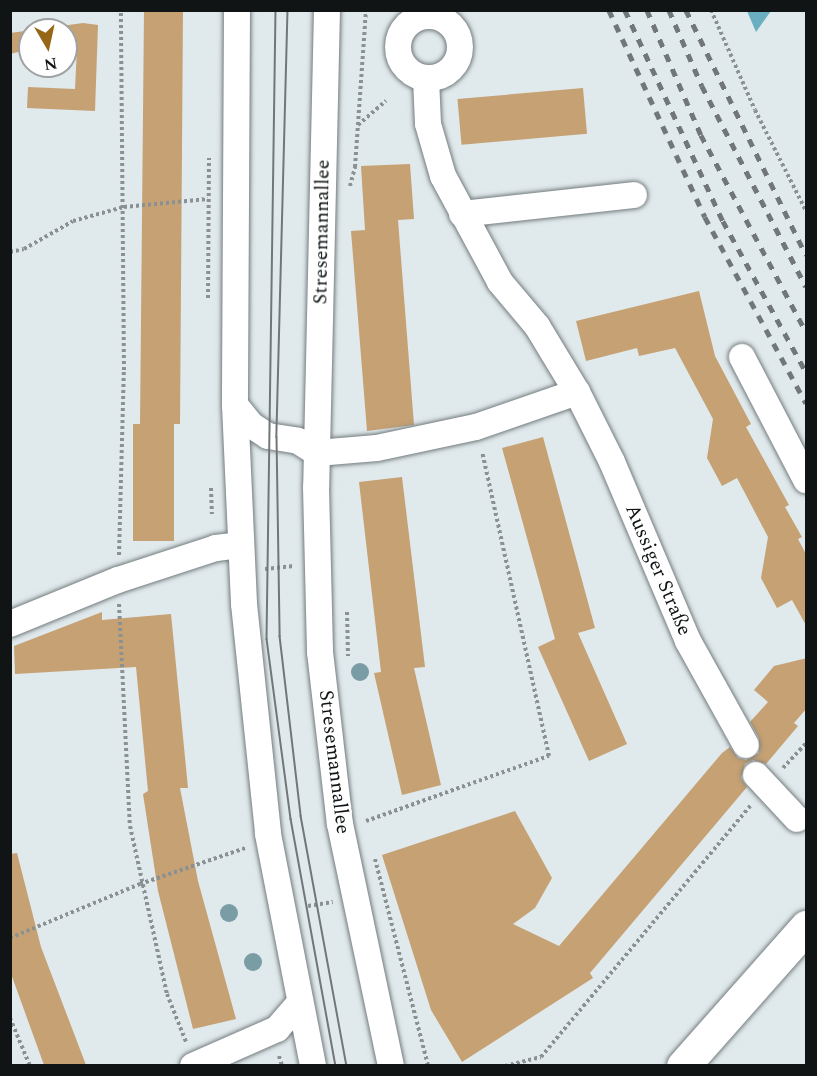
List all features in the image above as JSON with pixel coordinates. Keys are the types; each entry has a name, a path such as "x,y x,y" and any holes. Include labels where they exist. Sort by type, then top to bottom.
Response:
{"main road":[{"path":"683,1065 805,931"}],"street":[{"path":"237,10 235,405 240,545 268,834 299,1004 313,1065"},
{"name":"Stresemannallee","path":"327,10 329,453 318,537 321,652 340,824 391,1065"},
{"name":"Aussiger Straße","path":"426,78 428,124 443,176 501,282 537,326 577,392 688,641 746,745"},
{"path":"462,214 634,195"},
{"path":"742,357 807,480"},
{"path":"235,405 251,425 268,436 298,441 329,453 476,428 577,392"},
{"path":"236,476 253,447 268,436"},
{"path":"10,624 118,580 216,548 240,545"},
{"path":"761,781 797,819"},
{"path":"194,1065 277,1029 299,1004"}],"path":[{"path":"121,10 124,207 118,580 130,825 140,884 167,994 194,1065"},
{"path":"711,10 755,110 807,211"},
{"path":"357,126 386,101"},
{"path":"10,252 24,249 73,221 124,207 208,199"},
{"path":"366,821 549,756 476,428"},
{"path":"256,571 296,566 295,539 318,537"},
{"path":"346,606 348,666"},
{"path":"505,1065 541,1057 761,781 807,743"},
{"path":"365,810 368,830"},
{"path":"10,938 140,884 250,846"},
{"path":"372,847 428,1065"},
{"path":"282,910 385,892"},
{"path":"10,1018 30,1065"}],"shaded area":[{"path":"747,11 771,11 756,32"}],"building":[{"path":"144,10 183,10 180,424 174,424 174,541 133,541 133,424 140,424"},
{"path":"78,24 98,25 95,111 27,108 28,87 75,89 76,78 78,78"},
{"path":"18,32 18,52 10,54 10,33"},
{"path":"583,88 587,134 461,145 457,99"},
{"path":"410,164 414,219 398,220 414,425 367,431 351,231 365,230 361,166"},
{"path":"699,291 715,356 751,424 746,427 789,505 785,507 802,537 798,539 807,556 807,627 792,600 777,608 761,578 768,537 737,478 722,486 707,458 713,419 675,348 639,356 637,348 586,361 576,321"},
{"path":"543,437 595,628 578,633 627,744 589,761 538,647 555,639 502,448"},
{"path":"402,477 425,667 414,668 441,785 402,795 374,673 381,672 359,482"},
{"path":"102,612 102,620 171,614 188,788 180,788 198,881 236,1019 193,1029 158,891 143,794 148,791 136,667 15,674 14,646"},
{"path":"807,658 807,708 794,723 798,726 766,764 753,760 745,764 741,778 747,787 590,973 593,978 462,1062 431,1010 382,855 515,811 552,878 535,908 513,924 559,946 722,753 730,747 738,758 746,760 759,753 759,738 750,722 768,702 754,690 774,666"},
{"path":"17,853 41,947 86,1065 44,1065 10,971 10,854"}],"tram line":[{"path":"276,10 267,639 291,819 336,1066"},
{"path":"288,10 277,437 280,636 301,816 347,1066"}],"railway":[{"path":"609,10 705,217 806,403"},
{"path":"625,10 723,221 806,372"},
{"path":"647,10 701,135 806,332"},
{"path":"669,10 702,86 806,287"},
{"path":"686,10 806,255"}]}
